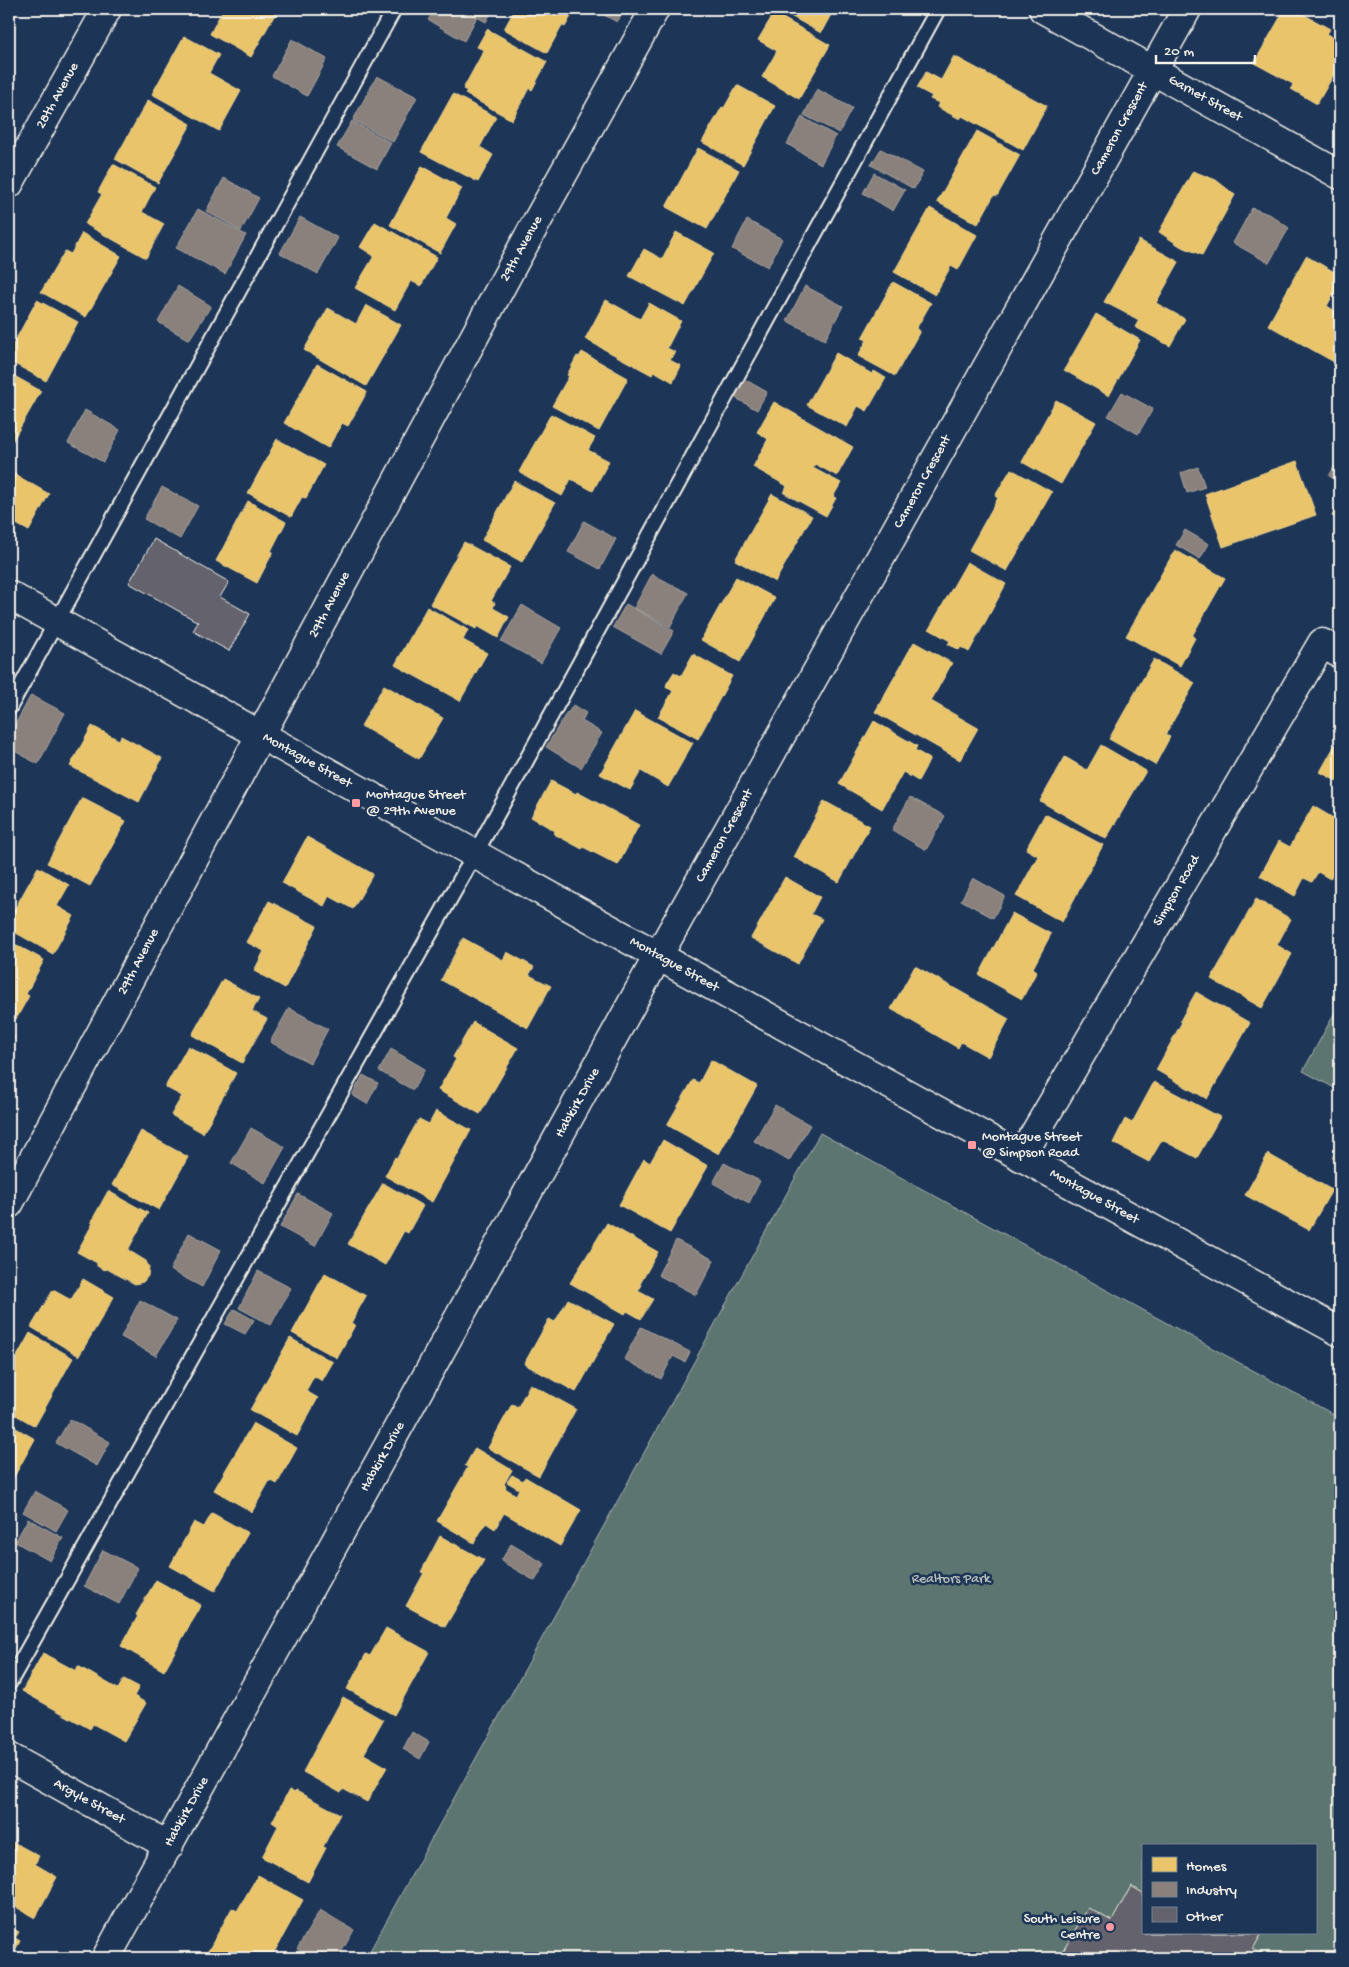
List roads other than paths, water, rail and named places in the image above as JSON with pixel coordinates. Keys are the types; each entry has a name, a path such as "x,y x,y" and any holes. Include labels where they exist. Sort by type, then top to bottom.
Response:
{"street":[{"name":"28th Avenue","path":"9,184 107,9"},
{"name":"29th Avenue","path":"9,1204 16,1174 261,735 512,268 655,9"},
{"name":"Garnet Street","path":"1043,9 1340,175"},
{"name":"Cameron Crescent","path":"658,956 1187,9"},
{"name":"Montague Street","path":"9,595 1340,1332"},
{"name":"Simpson Road","path":"1021,1157 1322,643 1340,654"},
{"name":"Habkirk Drive","path":"106,1958 658,956"},
{"name":"Argyle Street","path":"9,1757 169,1846"}],"lane":[{"path":"9,708 394,9"},
{"path":"9,1683 475,854 938,9"}],"place":[{"name":"Montague Street @ 29th Avenue","path":"356,803"},
{"name":"Montague Street @ Simpson Road","path":"972,1145"},
{"name":"South Leisure Centre","path":"1110,1927"}],"park label":[{"name":"Realtors Park","path":"951,1579"}]}
